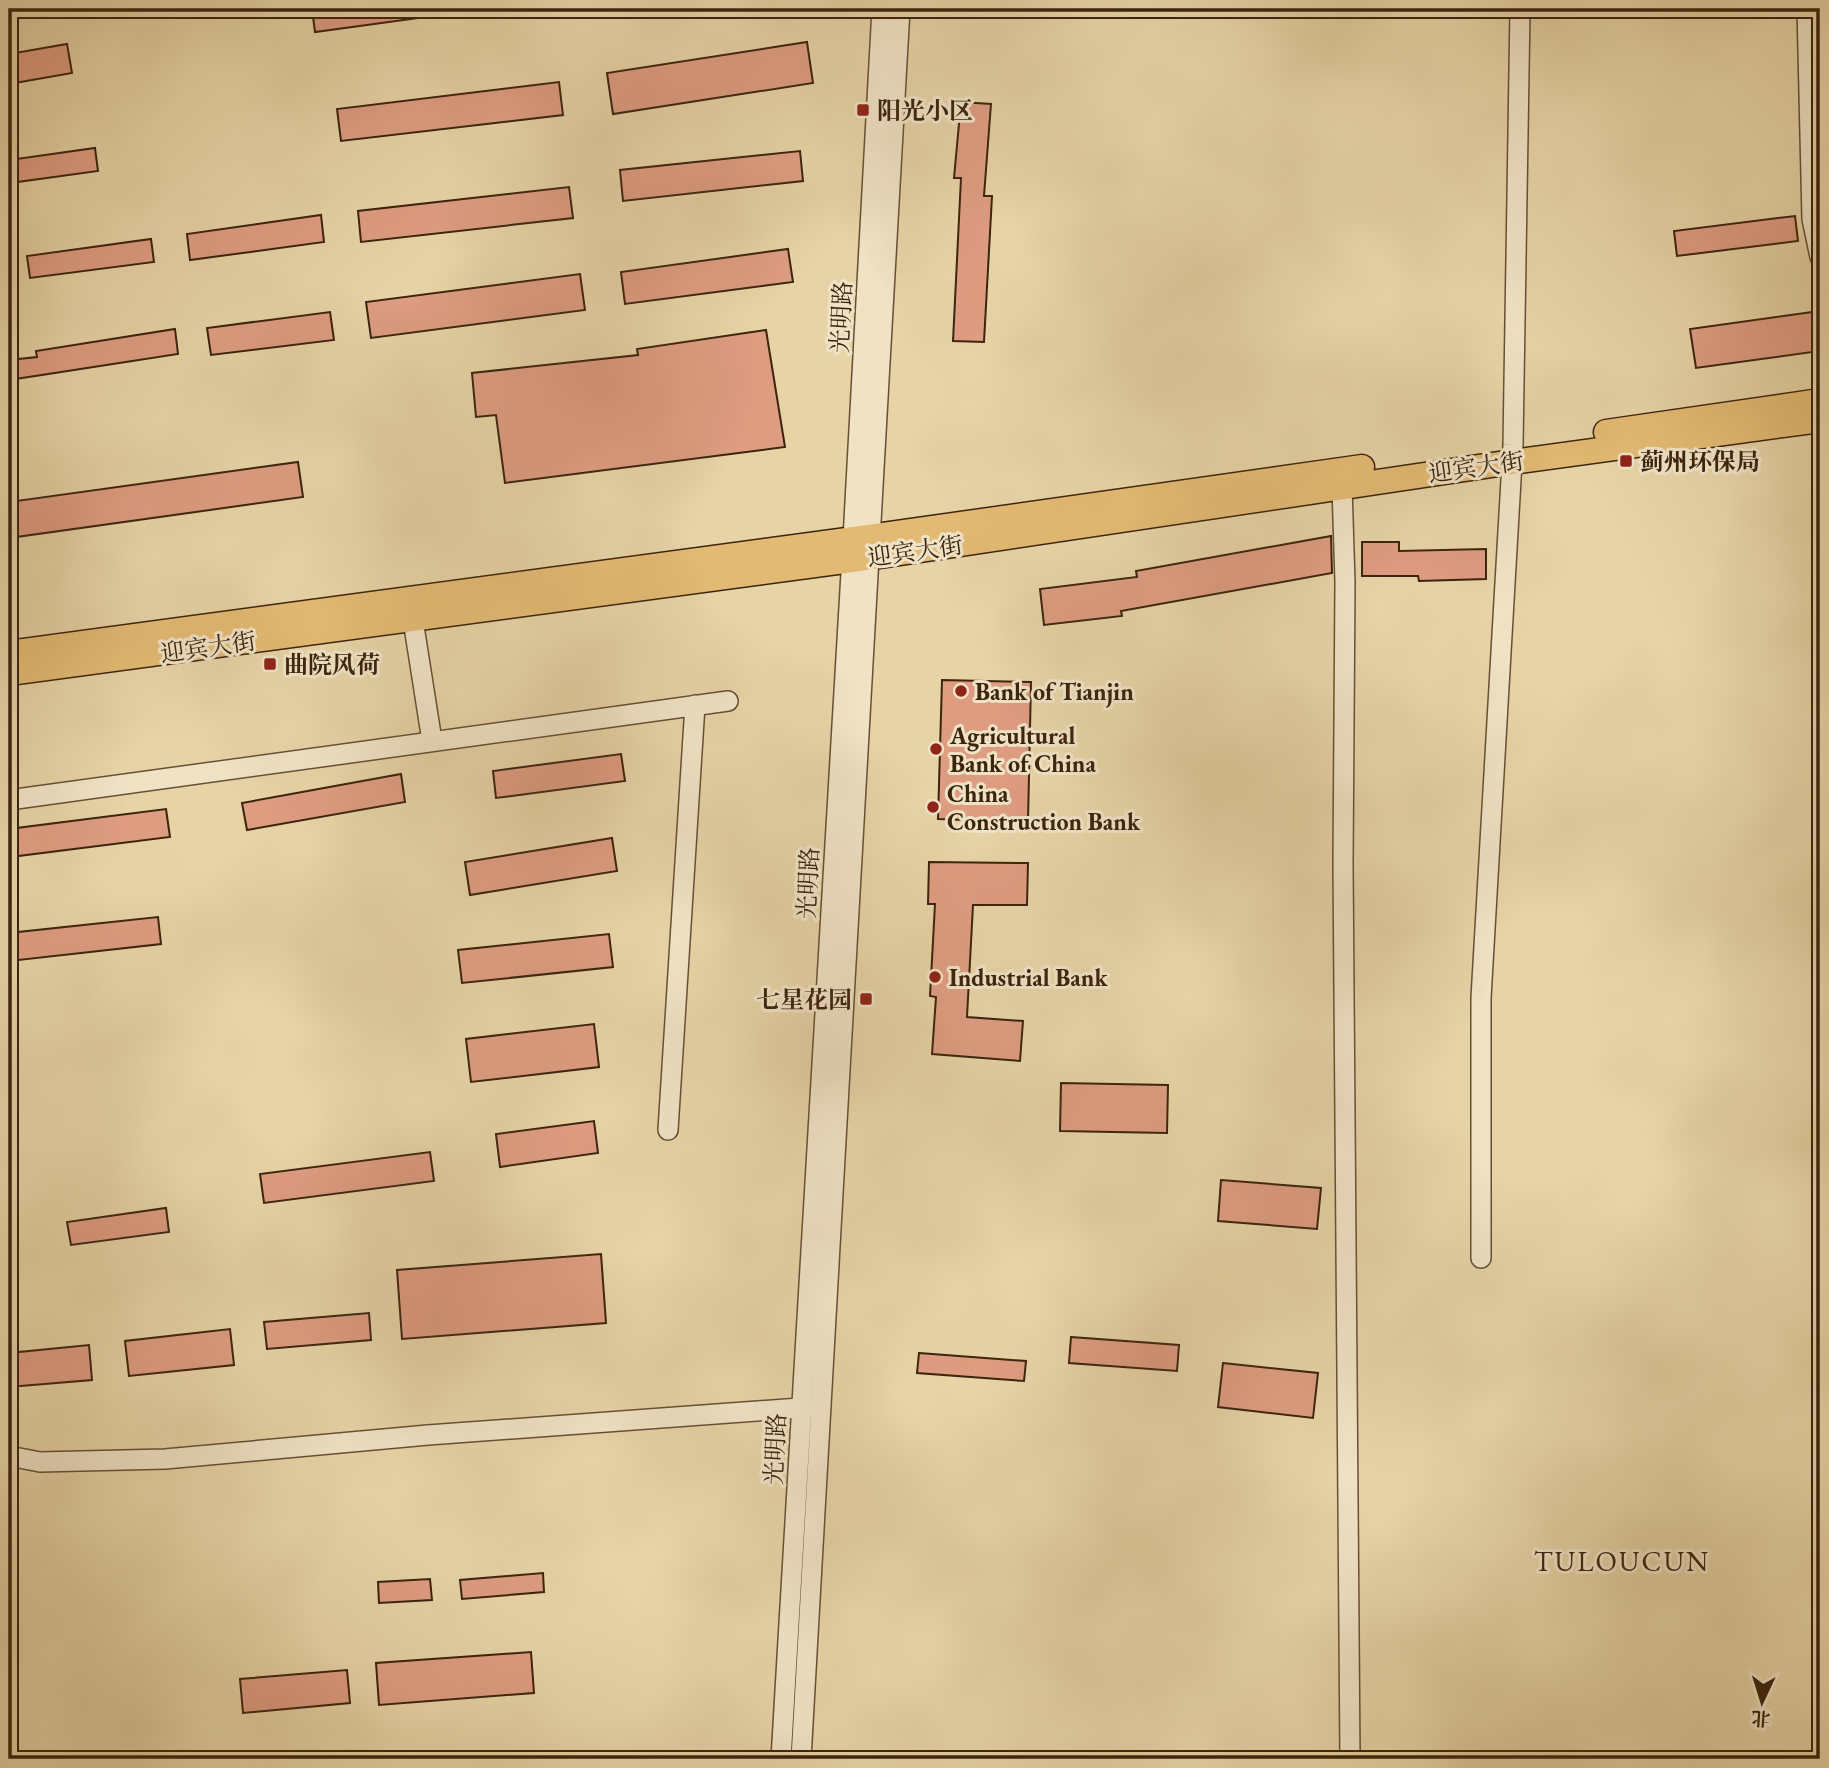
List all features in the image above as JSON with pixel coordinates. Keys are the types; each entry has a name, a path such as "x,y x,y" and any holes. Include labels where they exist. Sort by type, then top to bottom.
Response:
{"main road":[{"name":"迎宾大街","path":"9,673 413,620 861,549 1512,453 1820,401"},
{"name":"迎宾大街","path":"9,653 1342,487 1512,453 1820,420"}],"street":[{"name":"光明路","path":"861,549 882,9"},
{"name":"光明路","path":"781,1759 811,1408 861,549 900,9"},
{"path":"1481,1258 1481,998 1512,453 1520,9"},
{"path":"1807,9 1812,219 1820,257"},
{"path":"1342,487 1345,582 1343,877 1350,1759"},
{"path":"413,620 432,741"},
{"path":"9,800 728,701"},
{"path":"668,1130 695,705"},
{"name":"光明路","path":"801,1759 811,1408"},
{"path":"9,1456 40,1462 165,1460 428,1436 811,1408"}],"building":[{"path":"312,9 425,9 426,17 315,32"},
{"path":"807,42 813,83 613,114 607,73"},
{"path":"67,44 72,73 9,84 9,54"},
{"path":"559,82 563,115 341,141 337,109"},
{"path":"961,102 991,104 984,196 992,196 984,342 953,341 961,178 954,178"},
{"path":"95,148 98,171 10,183 9,160"},
{"path":"800,151 803,181 623,201 620,170"},
{"path":"569,187 573,218 361,242 358,211"},
{"path":"321,215 324,242 190,260 187,234"},
{"path":"1795,216 1798,241 1677,256 1674,231"},
{"path":"151,239 154,262 30,278 27,256"},
{"path":"788,249 793,282 625,304 621,272"},
{"path":"580,274 585,310 371,338 366,302"},
{"path":"1820,311 1820,351 1696,368 1690,329"},
{"path":"330,312 334,340 211,355 207,328"},
{"path":"175,329 178,354 9,380 9,360 37,357 36,351"},
{"path":"766,330 785,447 505,483 496,415 476,417 472,373 638,355 637,349"},
{"path":"298,462 303,497 9,538 9,502"},
{"path":"1331,536 1332,573 1121,611 1122,616 1044,625 1040,589 1137,577 1136,571"},
{"path":"1362,542 1399,542 1399,551 1486,549 1486,579 1419,581 1418,576 1362,576"},
{"path":"942,680 1031,682 1028,822 938,819"},
{"path":"621,754 625,781 496,798 493,771"},
{"path":"401,774 405,802 247,830 242,803"},
{"path":"166,809 170,837 10,857 9,829"},
{"path":"612,838 617,871 470,895 465,862"},
{"path":"929,862 1028,863 1027,905 973,905 967,1017 1023,1021 1020,1061 932,1054 936,997 930,996 935,904 928,904"},
{"path":"158,917 161,944 10,961 9,933"},
{"path":"609,934 613,967 462,983 458,950"},
{"path":"594,1024 599,1067 471,1082 466,1039"},
{"path":"1061,1083 1168,1085 1167,1133 1060,1131"},
{"path":"594,1121 598,1153 500,1167 496,1134"},
{"path":"430,1152 434,1181 264,1203 260,1174"},
{"path":"1221,1180 1321,1188 1317,1229 1218,1221"},
{"path":"166,1208 169,1232 71,1245 67,1222"},
{"path":"601,1254 606,1323 402,1339 397,1270"},
{"path":"369,1313 371,1340 267,1349 264,1322"},
{"path":"230,1329 234,1365 129,1376 125,1341"},
{"path":"1071,1337 1179,1345 1177,1371 1069,1363"},
{"path":"89,1345 92,1380 9,1387 9,1353"},
{"path":"919,1353 1026,1361 1024,1381 917,1373"},
{"path":"1223,1363 1318,1373 1313,1418 1218,1407"},
{"path":"543,1573 544,1592 462,1599 460,1580"},
{"path":"430,1579 432,1600 379,1603 378,1582"},
{"path":"531,1652 534,1693 379,1705 376,1663"},
{"path":"347,1670 350,1703 243,1713 240,1679"}],"place":[{"name":"阳光小区","path":"863,110"},
{"name":"蓟州环保局","path":"1626,461"},
{"name":"曲院风荷","path":"270,664"},
{"name":"Bank of Tianjin","path":"961,691"},
{"name":"Agricultural Bank of China","path":"936,749"},
{"name":"China Construction Bank","path":"933,807"},
{"name":"Industrial Bank","path":"935,977"},
{"name":"七星花园","path":"866,999"}],"district":[{"name":"TULOUCUN","path":"1622,1561"}]}
